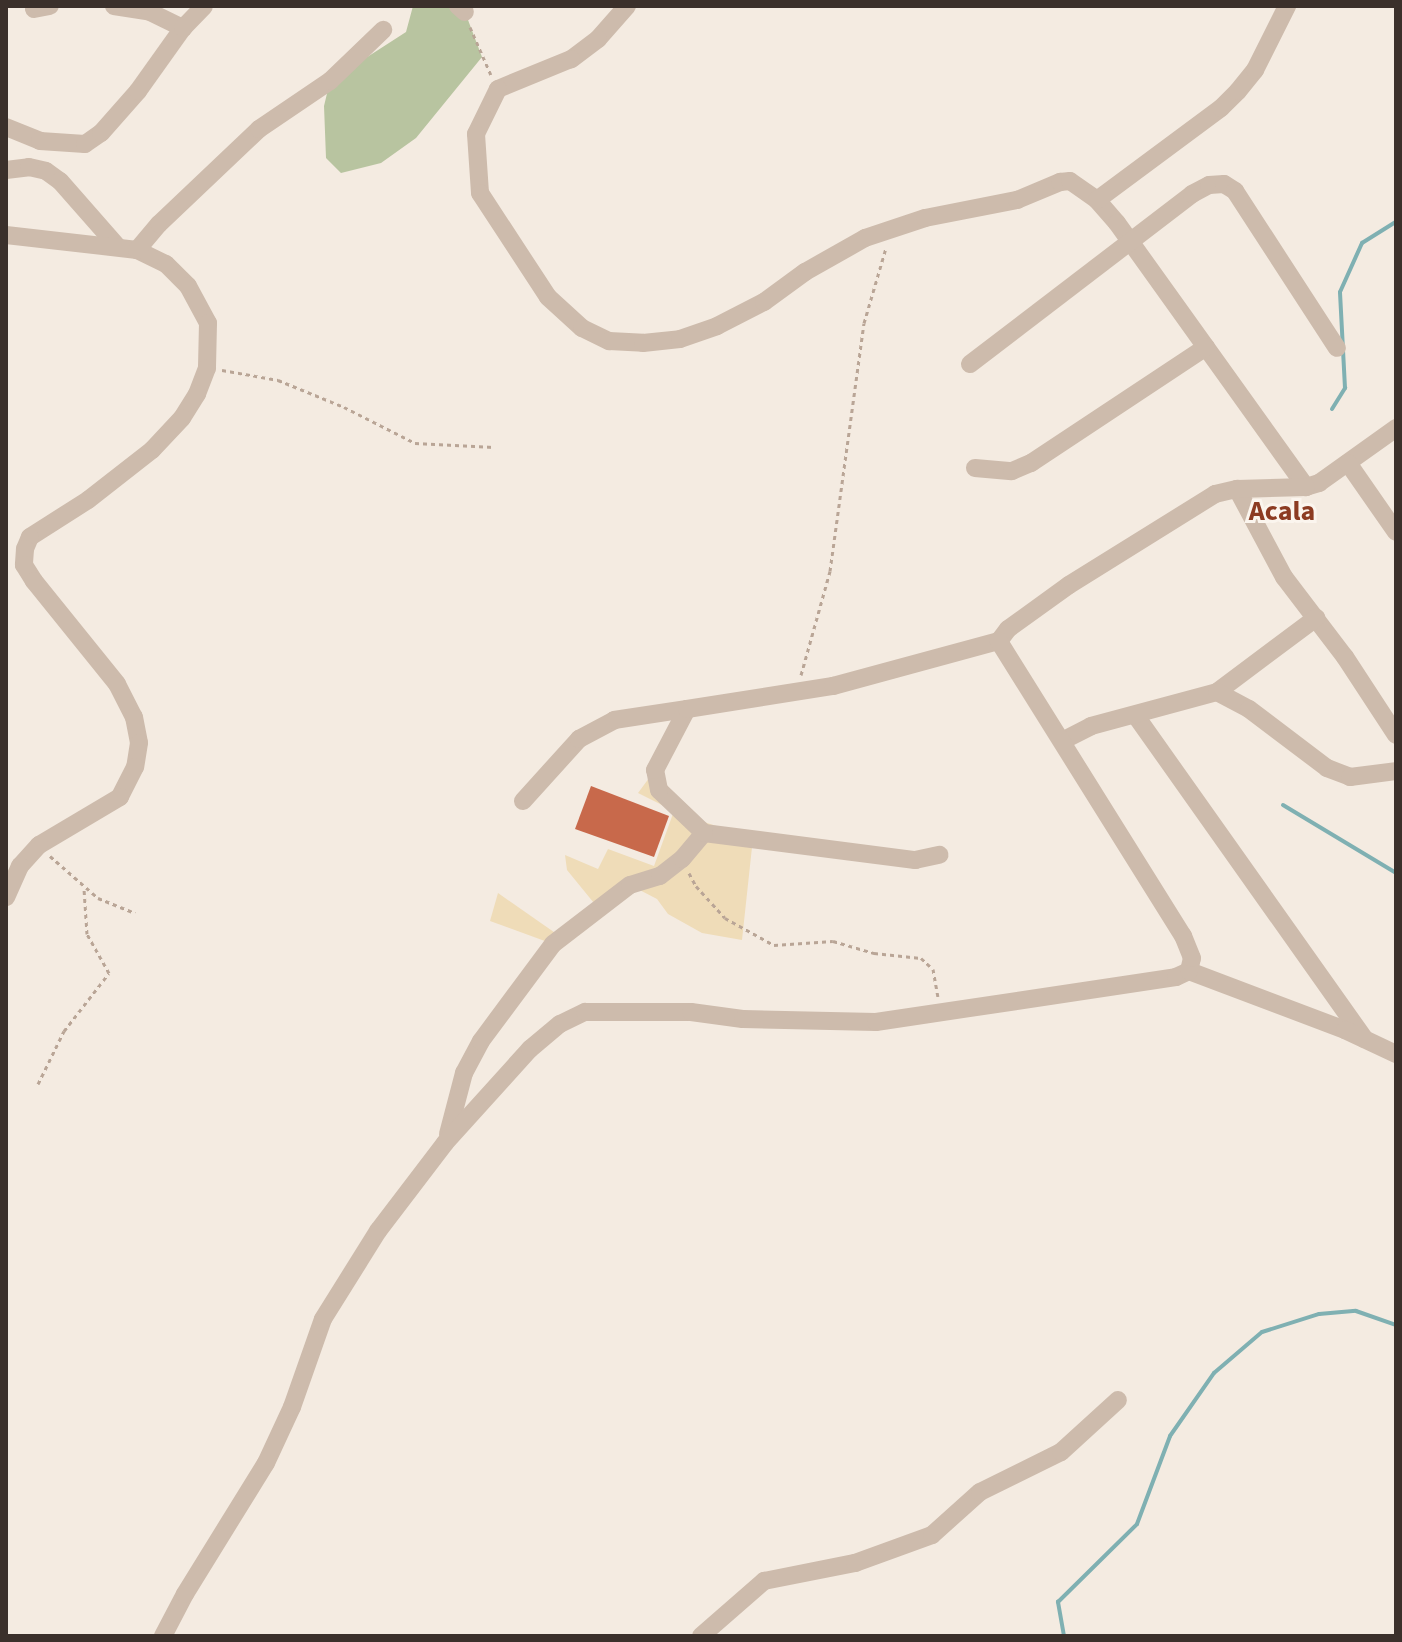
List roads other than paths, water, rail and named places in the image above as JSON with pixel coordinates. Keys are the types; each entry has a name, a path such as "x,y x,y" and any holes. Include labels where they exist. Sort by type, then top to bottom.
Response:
{"street":[{"path":"114,6 150,12 183,28"},
{"path":"6,127 40,141 85,144 101,133 138,91 183,28 204,6"},
{"path":"627,6 598,39 571,59 498,89 476,134 480,193 548,297 562,313 609,341 643,343 680,339 717,326 764,302 805,272 865,238 892,227 1017,200 1060,182 1070,181 1097,200 1131,243 1306,487"},
{"path":"1097,200 1221,108 1238,91 1255,70 1287,6"},
{"path":"137,250 159,224 259,129 330,81 383,30"},
{"path":"6,170 29,167 46,171 60,181 118,247"},
{"path":"970,364 1192,194 1209,185 1224,184 1235,191 1337,348"},
{"path":"6,235 137,250 166,264 188,286 208,323 207,368 197,394 182,418 152,450 88,500 30,537 25,549 24,565 34,581 117,684 134,717 139,743 135,767 120,797 39,845 20,866 6,897"},
{"path":"975,468 1012,471 1031,463 1206,347"},
{"path":"523,801 579,739 614,720 873,677 999,641 1008,629 1097,567 1215,494 1237,489 1306,487 1319,483 1396,428"},
{"path":"1348,463 1396,532"},
{"path":"1237,489 1284,577 1396,735"},
{"path":"1064,740 1091,726 1217,692 1316,618"},
{"path":"999,641 1064,740 1183,936 1192,958 1189,971"},
{"path":"1217,692 1249,709 1327,768 1350,777 1396,771"},
{"path":"687,709 655,770 659,790 704,833 915,860 939,855"},
{"path":"1136,716 1365,1039"},
{"path":"445,1143 459,1101 464,1073 481,1041 553,944 630,885 660,876 682,859 704,833"},
{"path":"163,1636 185,1594 266,1463 292,1407 323,1319 378,1231 445,1143 530,1049 560,1024 585,1012 691,1012 743,1019 876,1022 1176,977 1189,971 1396,1054"},
{"path":"701,1636 764,1581 855,1563 932,1535 980,1492 1061,1452 1118,1400"}],"waterway":[{"path":"1332,409 1345,388 1340,292 1362,243 1396,222"},
{"path":"1283,805 1396,873"},
{"path":"1064,1636 1058,1602 1137,1524 1170,1436 1214,1373 1262,1332 1319,1314 1356,1311 1396,1325"}],"district":[{"name":"Acala","path":"1282,511"}]}
